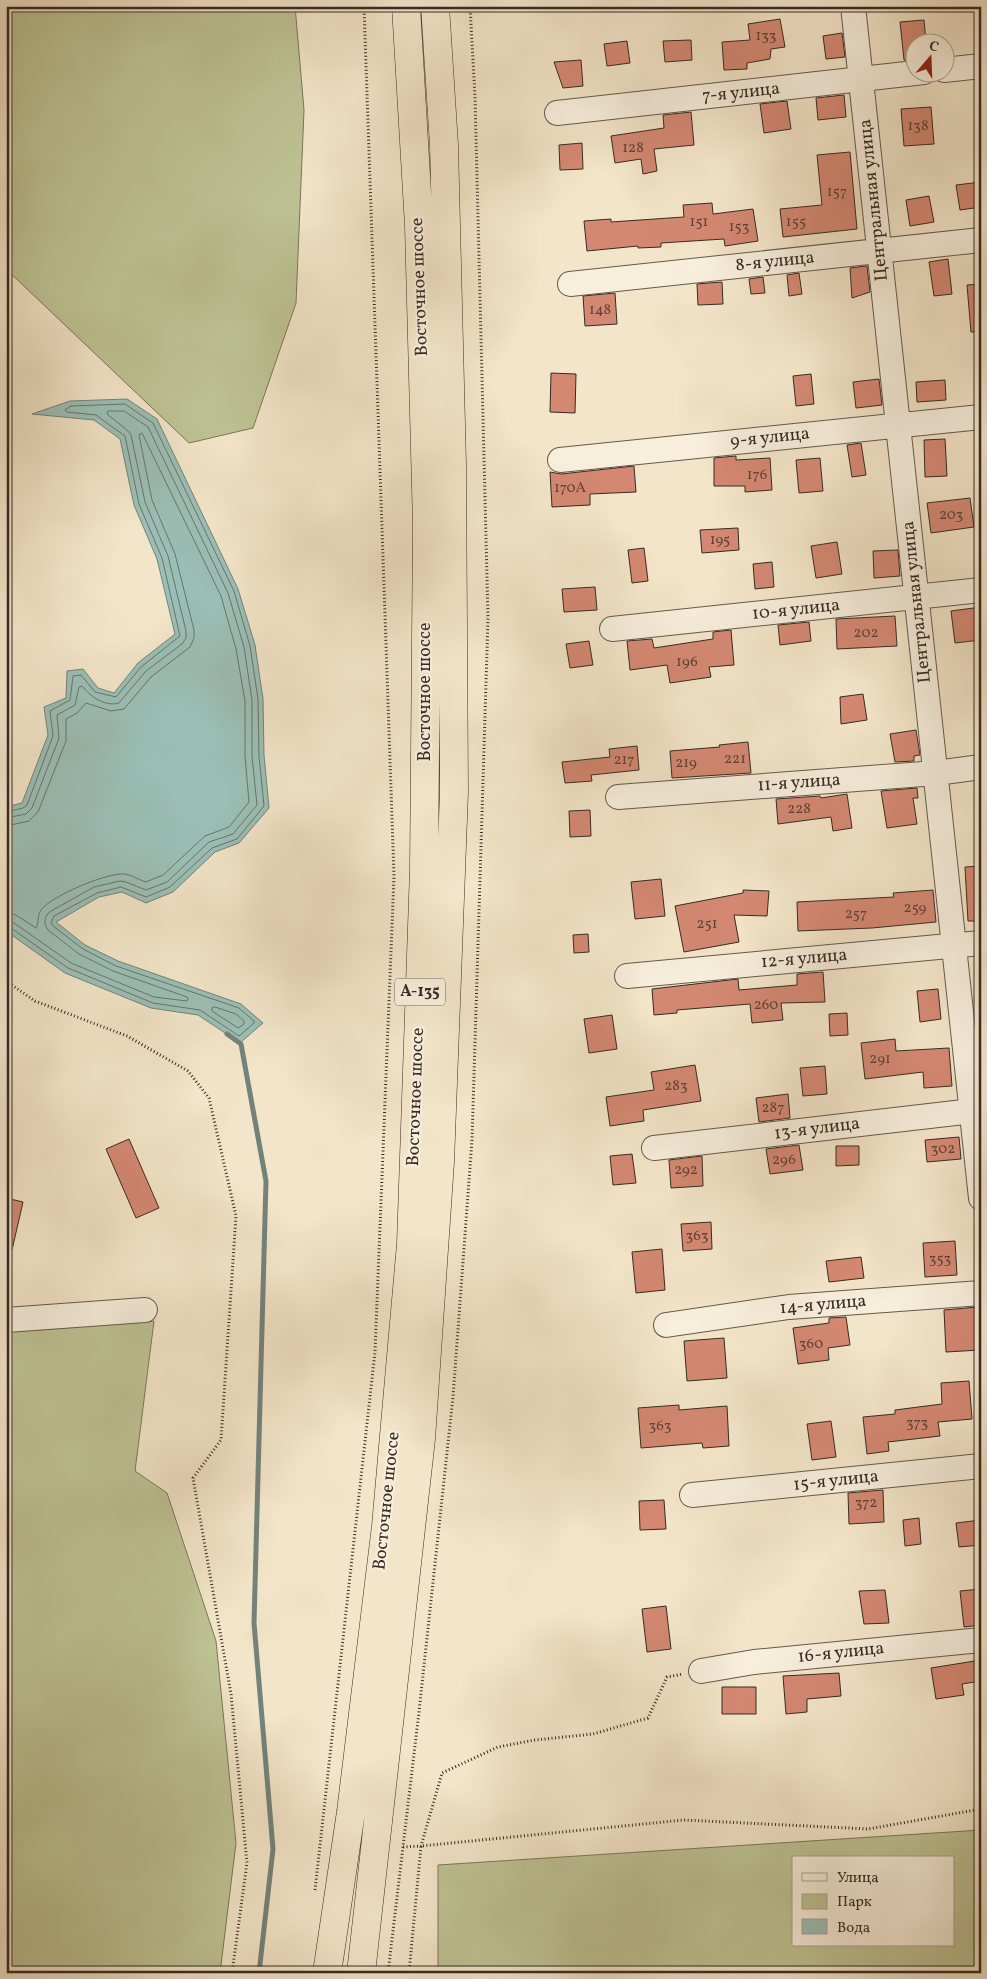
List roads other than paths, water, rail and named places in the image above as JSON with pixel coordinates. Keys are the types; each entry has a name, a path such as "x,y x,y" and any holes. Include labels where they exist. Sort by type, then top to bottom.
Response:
{"highway":[{"name":"Восточное шоссе","path":"327,1973 351,1812 385,1536 411,1244 424,869 427,525 419,226 406,6"},
{"name":"Восточное шоссе","path":"361,1973 421,1439 440,1162 454,792 452,474 444,145 435,6"}],"street":[{"name":"Центральная улица","path":"853,6 954,946 976,1110 981,1198"},
{"path":"954,69 981,66"},
{"name":"7-я улица","path":"557,113 904,75"},
{"name":"8-я улица","path":"570,284 981,240"},
{"name":"9-я улица","path":"560,460 981,417"},
{"name":"10-я улица","path":"612,630 981,590"},
{"name":"11-я улица","path":"618,797 981,768"},
{"name":"12-я улица","path":"627,976 981,943"},
{"name":"13-я улица","path":"654,1148 976,1110"},
{"name":"14-я улица","path":"666,1325 789,1307 981,1293"},
{"path":"6,1320 145,1310"},
{"name":"15-я улица","path":"692,1495 981,1466"},
{"name":"16-я улица","path":"701,1671 754,1662 981,1640"}],"water":[{"path":"127,399 157,419 238,589 255,645 263,699 264,755 269,808 239,843 215,852 173,892 146,903 122,892 99,897 56,922 85,945 118,961 241,1004 263,1023 240,1043 198,1015 151,1008 65,973 6,931 6,807 22,803 48,735 44,707 66,698 67,671 83,669 98,688 114,693 138,663 175,634 157,559 134,505 120,439 94,420 32,414 70,401"}],"waterway":[{"path":"227,1034 241,1044 266,1181 254,1623 273,1849 259,1973"}]}
